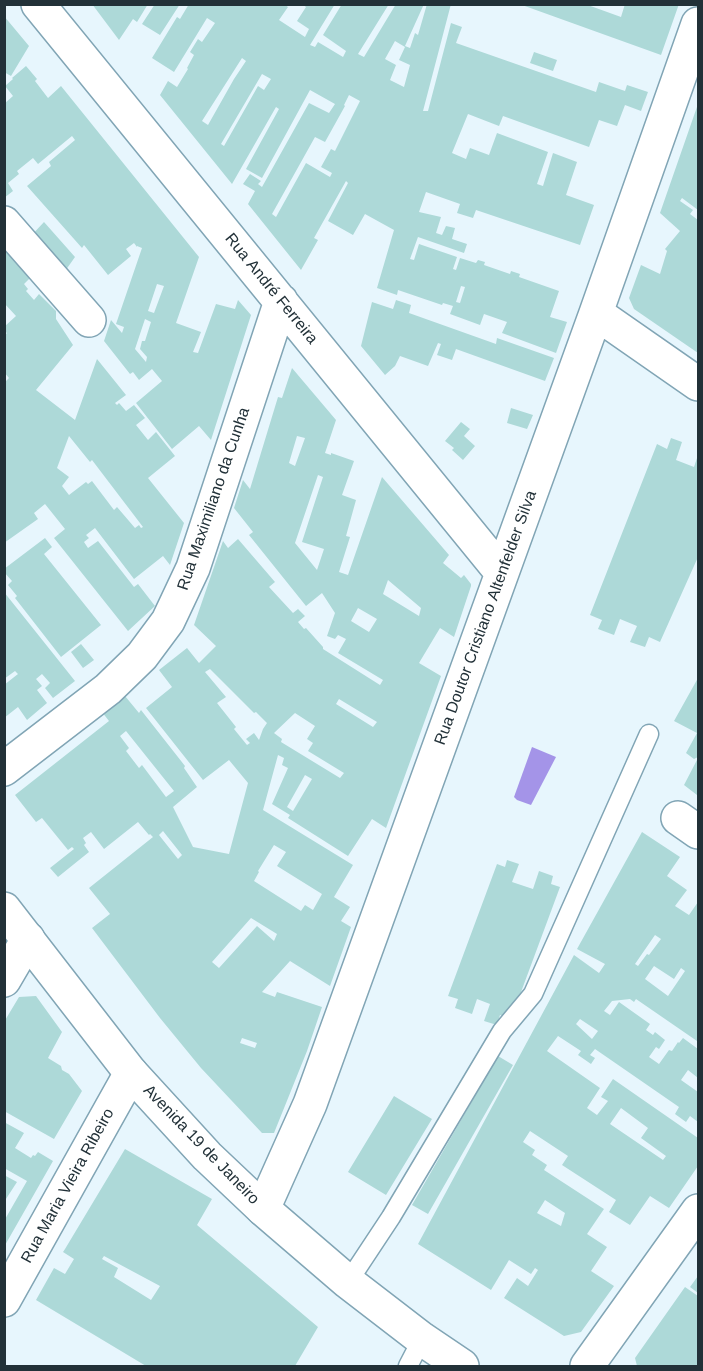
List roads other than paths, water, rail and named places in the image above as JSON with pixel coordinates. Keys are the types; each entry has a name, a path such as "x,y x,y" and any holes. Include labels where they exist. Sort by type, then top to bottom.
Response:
{"street":[{"name":"Rua André Ferreira","path":"38,4 502,573"},
{"name":"Rua Doutor Cristiano Altenfelder Silva","path":"263,1209 310,1104 699,24"},
{"path":"4,223 89,320"},
{"name":"Rua Maximiliano da Cunha","path":"4,769 108,689 142,656 168,621 193,568 281,301"},
{"path":"596,313 699,384"},
{"name":"Avenida 19 de Janeiro","path":"4,909 132,1073 207,1156 263,1209 348,1282 415,1353 462,1366"},
{"path":"4,980 28,939"},
{"name":"Rua Maria Vieira Ribeiro","path":"4,1300 132,1073"},
{"path":"587,1366 699,1211"}],"lane":[{"path":"348,1282 391,1217 502,1030 533,994 649,734"}]}
